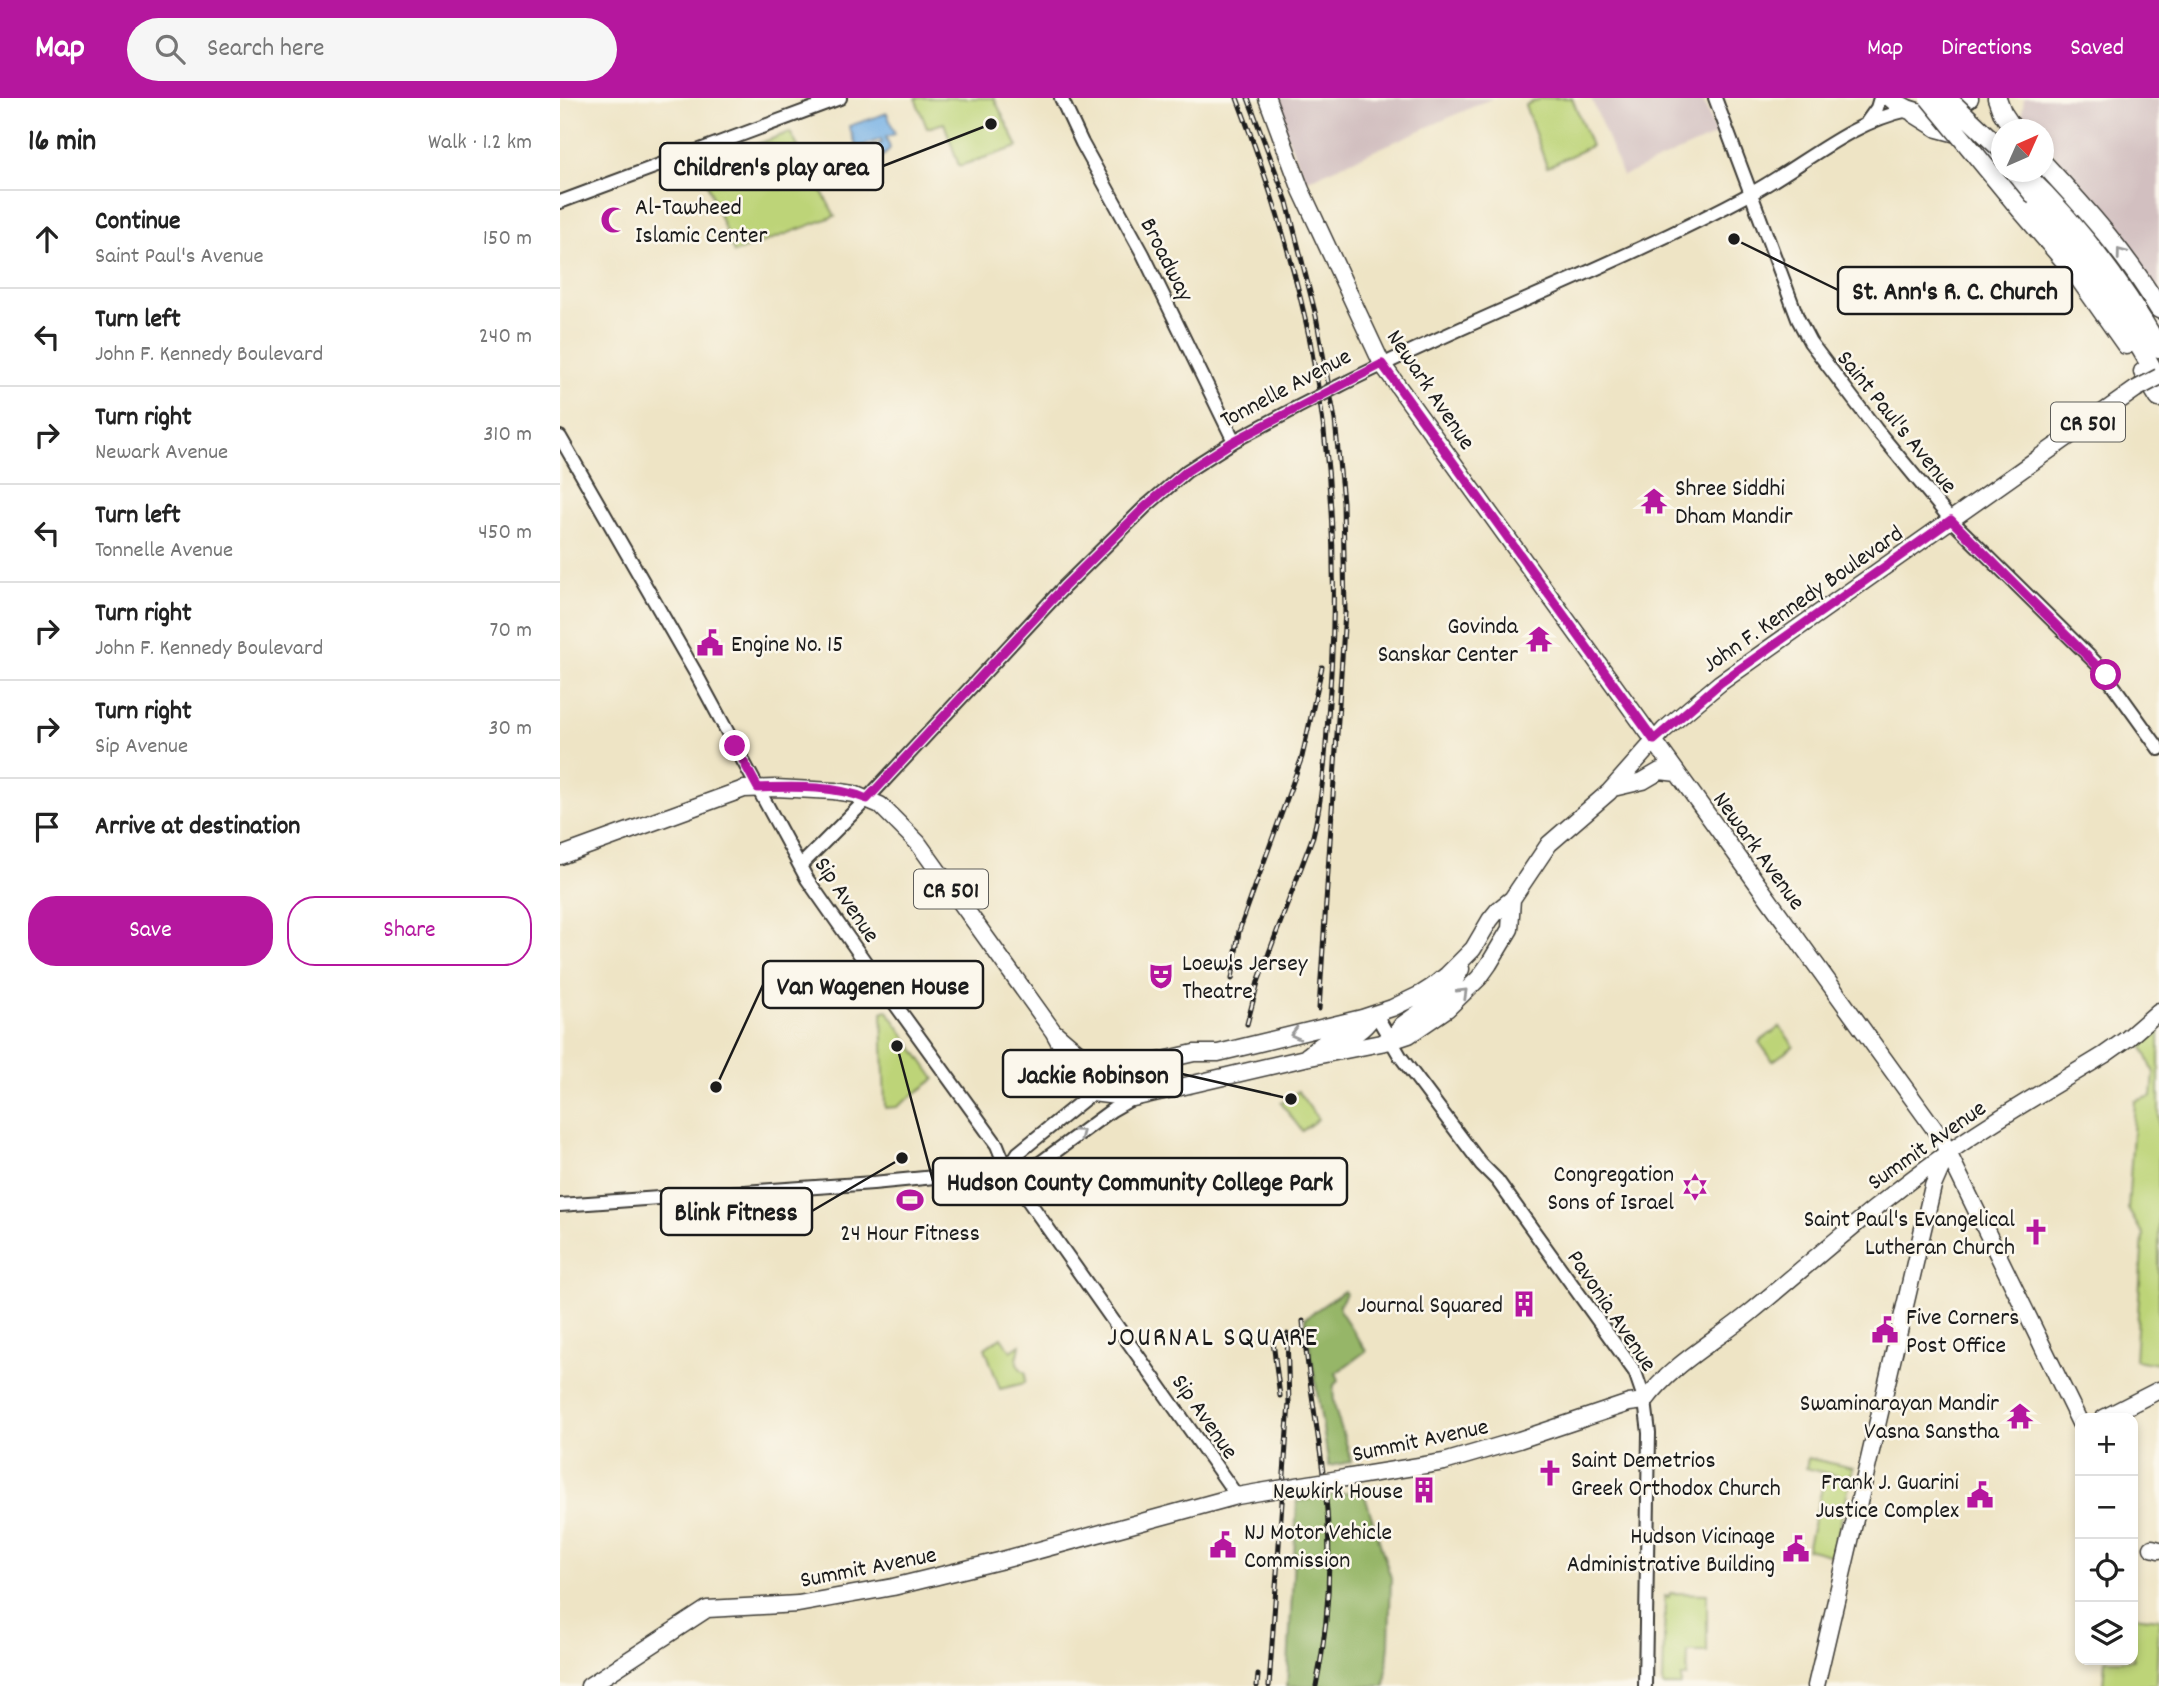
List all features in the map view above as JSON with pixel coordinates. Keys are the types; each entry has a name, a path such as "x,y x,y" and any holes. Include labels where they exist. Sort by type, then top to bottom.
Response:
{"highway":[{"path":"1891,98 1933,126 1976,143"},
{"path":"1997,98 2007,119"},
{"path":"1949,101 1976,143 1991,159"},
{"path":"1949,101 1991,139"},
{"path":"1949,101 2021,210 2085,285 2159,398"},
{"name":"Tonnelle Avenue","path":"1910,110 1927,114 1949,101"},
{"path":"2054,178 2101,227 2159,309"},
{"path":"2054,180 2065,194 2091,246"},
{"path":"2013,182 2048,218 2093,275 2159,378"},
{"path":"2035,182 2091,246 2130,300 2159,348"}],"main road":[{"name":"Newark Avenue","path":"1267,98 1301,190 1382,364 1936,1132 2075,1413"},
{"name":"John F. Kennedy Boulevard","path":"1053,1031 1094,1066 1126,1067 1194,1053 1218,1054 1376,1013 1421,994 1447,975 1474,949 1498,910 1512,900 1549,844 1613,788 1654,740 1720,683 2136,389 2159,378"},
{"path":"1613,788 1643,781 1660,771 1676,773"},
{"name":"John F. Kennedy Boulevard","path":"560,856 744,789 834,791 854,794 880,804 918,843 1053,1031 1079,1078 1092,1093 1133,1098 1409,1035 1432,1020 1479,978 1510,929 1512,900"},
{"path":"1391,1041 1402,1025 1451,987 1474,949"},
{"name":"Summit Avenue","path":"589,1686 707,1609 798,1604 893,1587 1237,1496 1444,1462 1629,1403 1645,1401 1658,1383 1736,1324 1850,1227 1948,1152 2104,1055 2159,1012"},
{"path":"1305,1058 1325,1043 1361,1031 1376,1013"},
{"path":"1092,1093 1129,1078 1198,1062 1218,1054"},
{"path":"1816,1686 1933,1186 1948,1152"},
{"path":"2114,1413 2159,1390"}],"street":[{"path":"560,202 840,98"},
{"name":"Broadway","path":"1061,98 1082,143 1143,254 1234,441"},
{"name":"Saint Paul's Avenue","path":"1715,98 1806,337 1876,429 1951,520 2100,667 2159,749"},
{"path":"1866,124 1880,98"},
{"name":"Tonnelle Avenue","path":"800,866 867,799 961,695 1102,548 1187,471 1234,441 1382,364 1601,266 1751,194 1866,124 1910,110"},
{"name":"Sip Avenue","path":"560,437 695,672 816,892 997,1144 1007,1170 1237,1496"},
{"name":"Pavonia Avenue","path":"1376,1013 1391,1041 1481,1164 1497,1180 1635,1372 1645,1401 1649,1433 1645,1686"},
{"path":"1007,1170 1018,1153 1092,1093"},
{"path":"560,1205 1007,1170 1029,1171 1133,1098"}],"shaded area":[{"path":"1271,98 1493,98 1306,181"},
{"path":"1591,98 1702,98 1716,135 1623,176"},
{"path":"2024,98 2159,98 2159,291 2054,155 2054,119 2026,119 2022,114"}],"green space":[{"path":"915,98 994,98 1018,147 959,166 944,123 927,128"},
{"path":"1542,98 1572,98 1591,146 1547,167 1525,105"},
{"path":"790,132 835,216 734,253 700,165"},
{"path":"887,1010 935,1079 897,1107 885,1108 882,1012"},
{"path":"1780,1027 1794,1046 1773,1061 1759,1042"},
{"path":"2159,1029 2159,1364 2135,1360 2143,1235 2128,1209 2135,1101 2152,1096 2154,1073 2142,1045"},
{"path":"1298,1091 1318,1119 1302,1131 1281,1103 1288,1099 1290,1102"},
{"path":"1344,1291 1346,1294 1340,1304 1340,1311 1366,1351 1336,1373 1339,1380 1334,1385 1334,1404 1351,1462 1329,1466 1305,1318"},
{"path":"1001,1337 1011,1351 1020,1345 1017,1363 1026,1373 1025,1383 1000,1389 985,1348"},
{"path":"1808,1458 1853,1468 1850,1479 1806,1468"},
{"path":"1825,1476 1850,1481 1833,1556 1807,1549"},
{"path":"1363,1490 1391,1578 1385,1686 1287,1686 1297,1501"},
{"path":"1670,1593 1707,1594 1707,1652 1688,1652 1687,1677 1681,1677 1681,1686 1663,1686 1665,1596 1669,1597"},
{"path":"2138,1617 2159,1619 2156,1686 2103,1686 2105,1665 2138,1665"}],"water":[{"path":"887,113 895,134 886,137 890,148 887,152 872,160 862,150 882,143 881,139 857,148 849,126"}],"railway":[{"path":"1237,98 1278,218 1310,341 1324,427 1333,558 1330,689 1317,818 1313,836 1258,982 1247,1024"},
{"path":"1248,98 1287,202 1316,316 1335,420 1343,502 1345,612 1319,1009"},
{"path":"1232,979 1239,931 1302,757 1322,667"},
{"path":"1303,1321 1329,1546 1326,1616 1316,1686"},
{"path":"1269,1686 1289,1403 1287,1334"},
{"path":"1273,1342 1280,1396"},
{"path":"1257,1686 1258,1675"}],"place":[{"name":"Children's play area","path":"991,124"},
{"name":"Al-Tawheed Islamic Center","path":"614,220"},
{"name":"St. Ann's R. C. Church","path":"1734,239"},
{"name":"Shree Siddhi Dham Mandir","path":"1654,501"},
{"name":"Govinda Sanskar Center","path":"1539,639"},
{"name":"Engine No. 15","path":"710,643"},
{"name":"Loew's Jersey Theatre","path":"1161,976"},
{"name":"Hudson County Community College Park","path":"897,1046"},
{"name":"Van Wagenen House","path":"716,1087"},
{"name":"Jackie Robinson","path":"1291,1099"},
{"name":"Blink Fitness","path":"902,1158"},
{"name":"Congregation Sons of Israel","path":"1695,1187"},
{"name":"24 Hour Fitness","path":"910,1200"},
{"name":"Saint Paul's Evangelical Lutheran Church","path":"2036,1232"},
{"name":"Journal Squared","path":"1524,1304"},
{"name":"Five Corners Post Office","path":"1885,1330"},
{"name":"Swaminarayan Mandir Vasna Sanstha","path":"2020,1416"},
{"name":"Saint Demetrios Greek Orthodox Church","path":"1550,1473"},
{"name":"Newkirk House","path":"1424,1490"},
{"name":"Frank J. Guarini Justice Complex","path":"1980,1495"},
{"name":"NJ Motor Vehicle Commission","path":"1223,1545"},
{"name":"Hudson Vicinage Administrative Building","path":"1796,1549"}],"district":[{"name":"JOURNAL SQUARE","path":"1213,1335"}],"route":[{"path":"735,746 758,788 834,791 867,799 961,695 1102,548 1187,471 1234,441 1382,364 1654,740 1720,683 1951,520 2106,675"}]}
